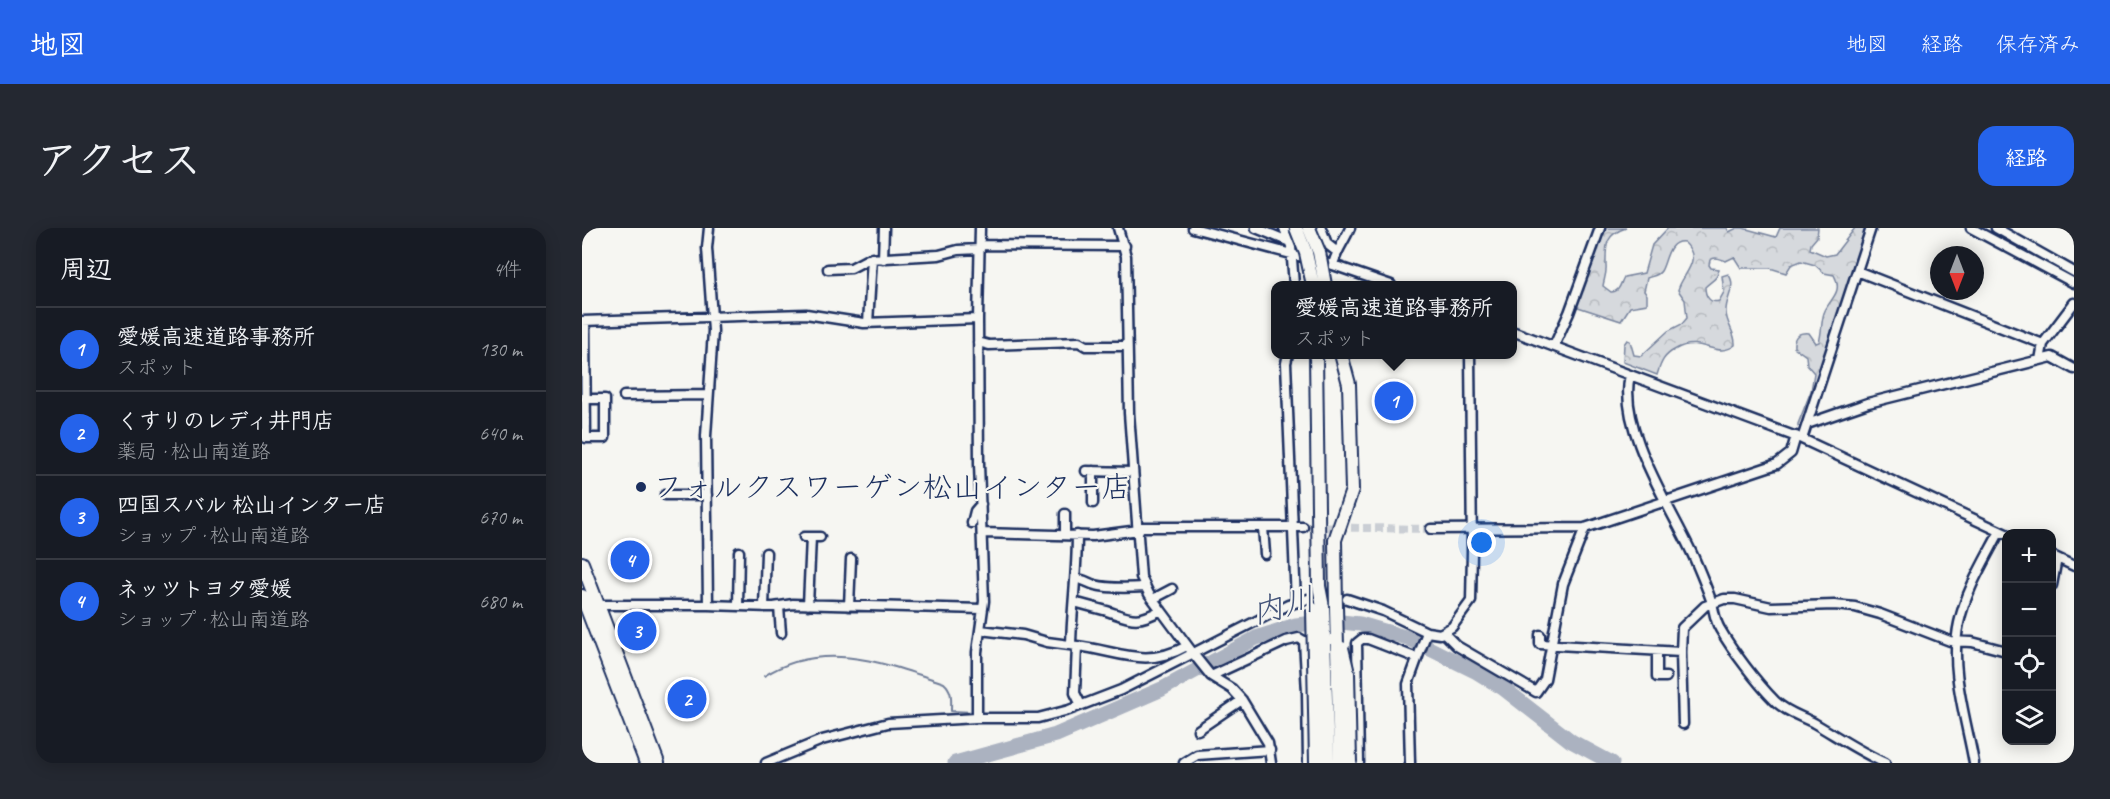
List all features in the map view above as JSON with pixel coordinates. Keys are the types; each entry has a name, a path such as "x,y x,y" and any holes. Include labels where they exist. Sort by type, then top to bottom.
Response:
{"highway":[{"path":"1296,228 1306,254 1312,281"},
{"path":"1309,228 1319,252 1324,281"},
{"path":"1316,359 1319,586 1340,763"},
{"path":"1316,763 1323,608 1335,540 1352,490 1349,384 1342,359"},
{"path":"582,563 587,603 646,763"},
{"path":"587,603 658,763"},
{"path":"1323,608 1328,763"},
{"path":"1323,608 1348,673 1350,763"}],"street":[{"path":"708,605 706,436 713,343 707,248 709,228"},
{"path":"883,259 884,228"},
{"path":"977,718 977,666 984,601 979,464 980,228"},
{"path":"1118,228 1125,246 1132,472 1141,577 1145,587 1191,652 1210,675 1232,689 1242,700 1263,734 1270,750 1271,763"},
{"path":"1193,228 1292,254 1379,281"},
{"path":"1256,228 1290,242"},
{"path":"1284,228 1290,242 1294,281"},
{"path":"1321,228 1328,244 1336,251"},
{"path":"1333,266 1336,251 1343,244 1350,228"},
{"path":"1431,529 1585,528 1777,464 1791,453 1807,424 1871,228"},
{"path":"1971,228 2074,283"},
{"path":"1996,228 2074,272"},
{"path":"1554,346 1569,313 1596,229"},
{"path":"828,268 851,268 862,260 872,258 939,255 980,247 1125,246"},
{"path":"867,322 872,258"},
{"path":"1857,271 2043,344"},
{"path":"2040,360 2043,344 2074,303"},
{"path":"585,399 606,399 605,438 586,438 585,399 584,321 712,319 806,314 867,322 978,319"},
{"path":"1517,333 1799,437 2002,532"},
{"path":"978,342 989,345 1079,342 1086,346 1127,346"},
{"path":"1807,424 1868,403 2052,357 2074,369"},
{"path":"1287,359 1296,602"},
{"path":"1347,599 1383,611 1426,634 1444,633 1452,627 1471,601 1470,359"},
{"path":"1630,375 1628,396 1639,446 1696,562 1712,603 1718,627 1774,700 1785,710 1812,722 1863,754 1885,763"},
{"path":"624,396 708,395"},
{"path":"1093,502 1090,471 1132,472"},
{"path":"665,495 707,495"},
{"path":"972,523 975,511 981,504"},
{"path":"1065,514 1065,534"},
{"path":"1263,527 1265,554"},
{"path":"983,533 1102,535 1138,529 1303,527"},
{"path":"1444,633 1457,646 1536,692 1545,680 1563,584 1585,528"},
{"path":"1974,763 1959,686 1956,642 1966,600 2002,534"},
{"path":"1077,535 1076,579 1072,609 1076,693 1081,705"},
{"path":"808,604 812,537"},
{"path":"738,606 739,552"},
{"path":"764,607 766,553"},
{"path":"849,606 851,558"},
{"path":"2056,558 2074,566"},
{"path":"1076,579 1084,579 1093,585 1145,587"},
{"path":"1153,599 1172,589"},
{"path":"1683,724 1682,628 1698,612 1724,599 1735,599 1771,607 1834,604 1855,607 1880,614 1944,639 1972,642 2002,650"},
{"path":"1074,602 1131,619 1152,615 1161,610"},
{"path":"766,763 822,740 888,723 977,718 1038,718 1081,705 1130,685 1191,652 1296,602 1323,608"},
{"path":"587,603 764,607 808,604 982,609"},
{"path":"779,607 781,633"},
{"path":"980,630 1023,635 1047,642 1138,658 1191,652"},
{"path":"1410,763 1408,684 1426,634"},
{"path":"1540,635 1540,644 1681,652"},
{"path":"1210,675 1286,641 1299,638 1304,641 1308,763"},
{"path":"1359,763 1357,643 1362,639 1368,639 1417,656"},
{"path":"1658,651 1657,677 1666,677"},
{"path":"1307,692 1357,692"},
{"path":"1198,730 1242,700"},
{"path":"1184,763 1197,755 1270,750"}],"green space":[{"path":"1605,228 1626,228 1610,238 1607,247 1603,286 1614,292 1624,277 1644,273 1652,245 1668,228 1727,228 1729,232 1743,228 1776,237 1780,228 1818,228 1817,237 1810,249 1826,256 1835,254 1855,228 1868,228 1802,427 1798,424 1811,391 1814,373 1807,365 1806,356 1794,347 1795,340 1802,333 1809,333 1816,343 1819,342 1824,313 1837,291 1837,281 1834,275 1824,273 1815,265 1801,261 1791,265 1786,273 1770,268 1741,268 1734,257 1726,261 1716,258 1710,260 1711,268 1719,269 1716,277 1705,287 1710,300 1719,301 1724,292 1722,276 1728,274 1731,279 1726,312 1735,345 1722,350 1685,345 1666,356 1657,375 1623,362 1624,344 1627,340 1630,341 1634,355 1641,356 1668,331 1682,324 1687,318 1685,300 1678,290 1692,261 1690,249 1684,242 1674,244 1668,252 1660,273 1647,278 1644,291 1647,295 1647,304 1630,307 1621,321 1575,306"}],"waterway":[{"name":"内川","path":"955,763 1056,735 1162,689 1256,638 1296,625 1332,621 1360,624 1408,638 1477,672 1503,688 1571,741 1612,763"},
{"path":"764,676 786,665 809,659 854,658 899,668 944,683 950,692 951,711 974,712"}],"tunnel":[{"path":"1303,527 1431,529"}],"place":[{"name":"愛媛高速道路事務所","path":"1394,401"},
{"name":"フォルクスワーゲン松山インター店","path":"641,487"},
{"name":"ネッツトヨタ愛媛","path":"630,560"},
{"name":"四国スバル 松山インター店","path":"637,631"},
{"name":"くすりのレディ井門店","path":"687,699"}]}
